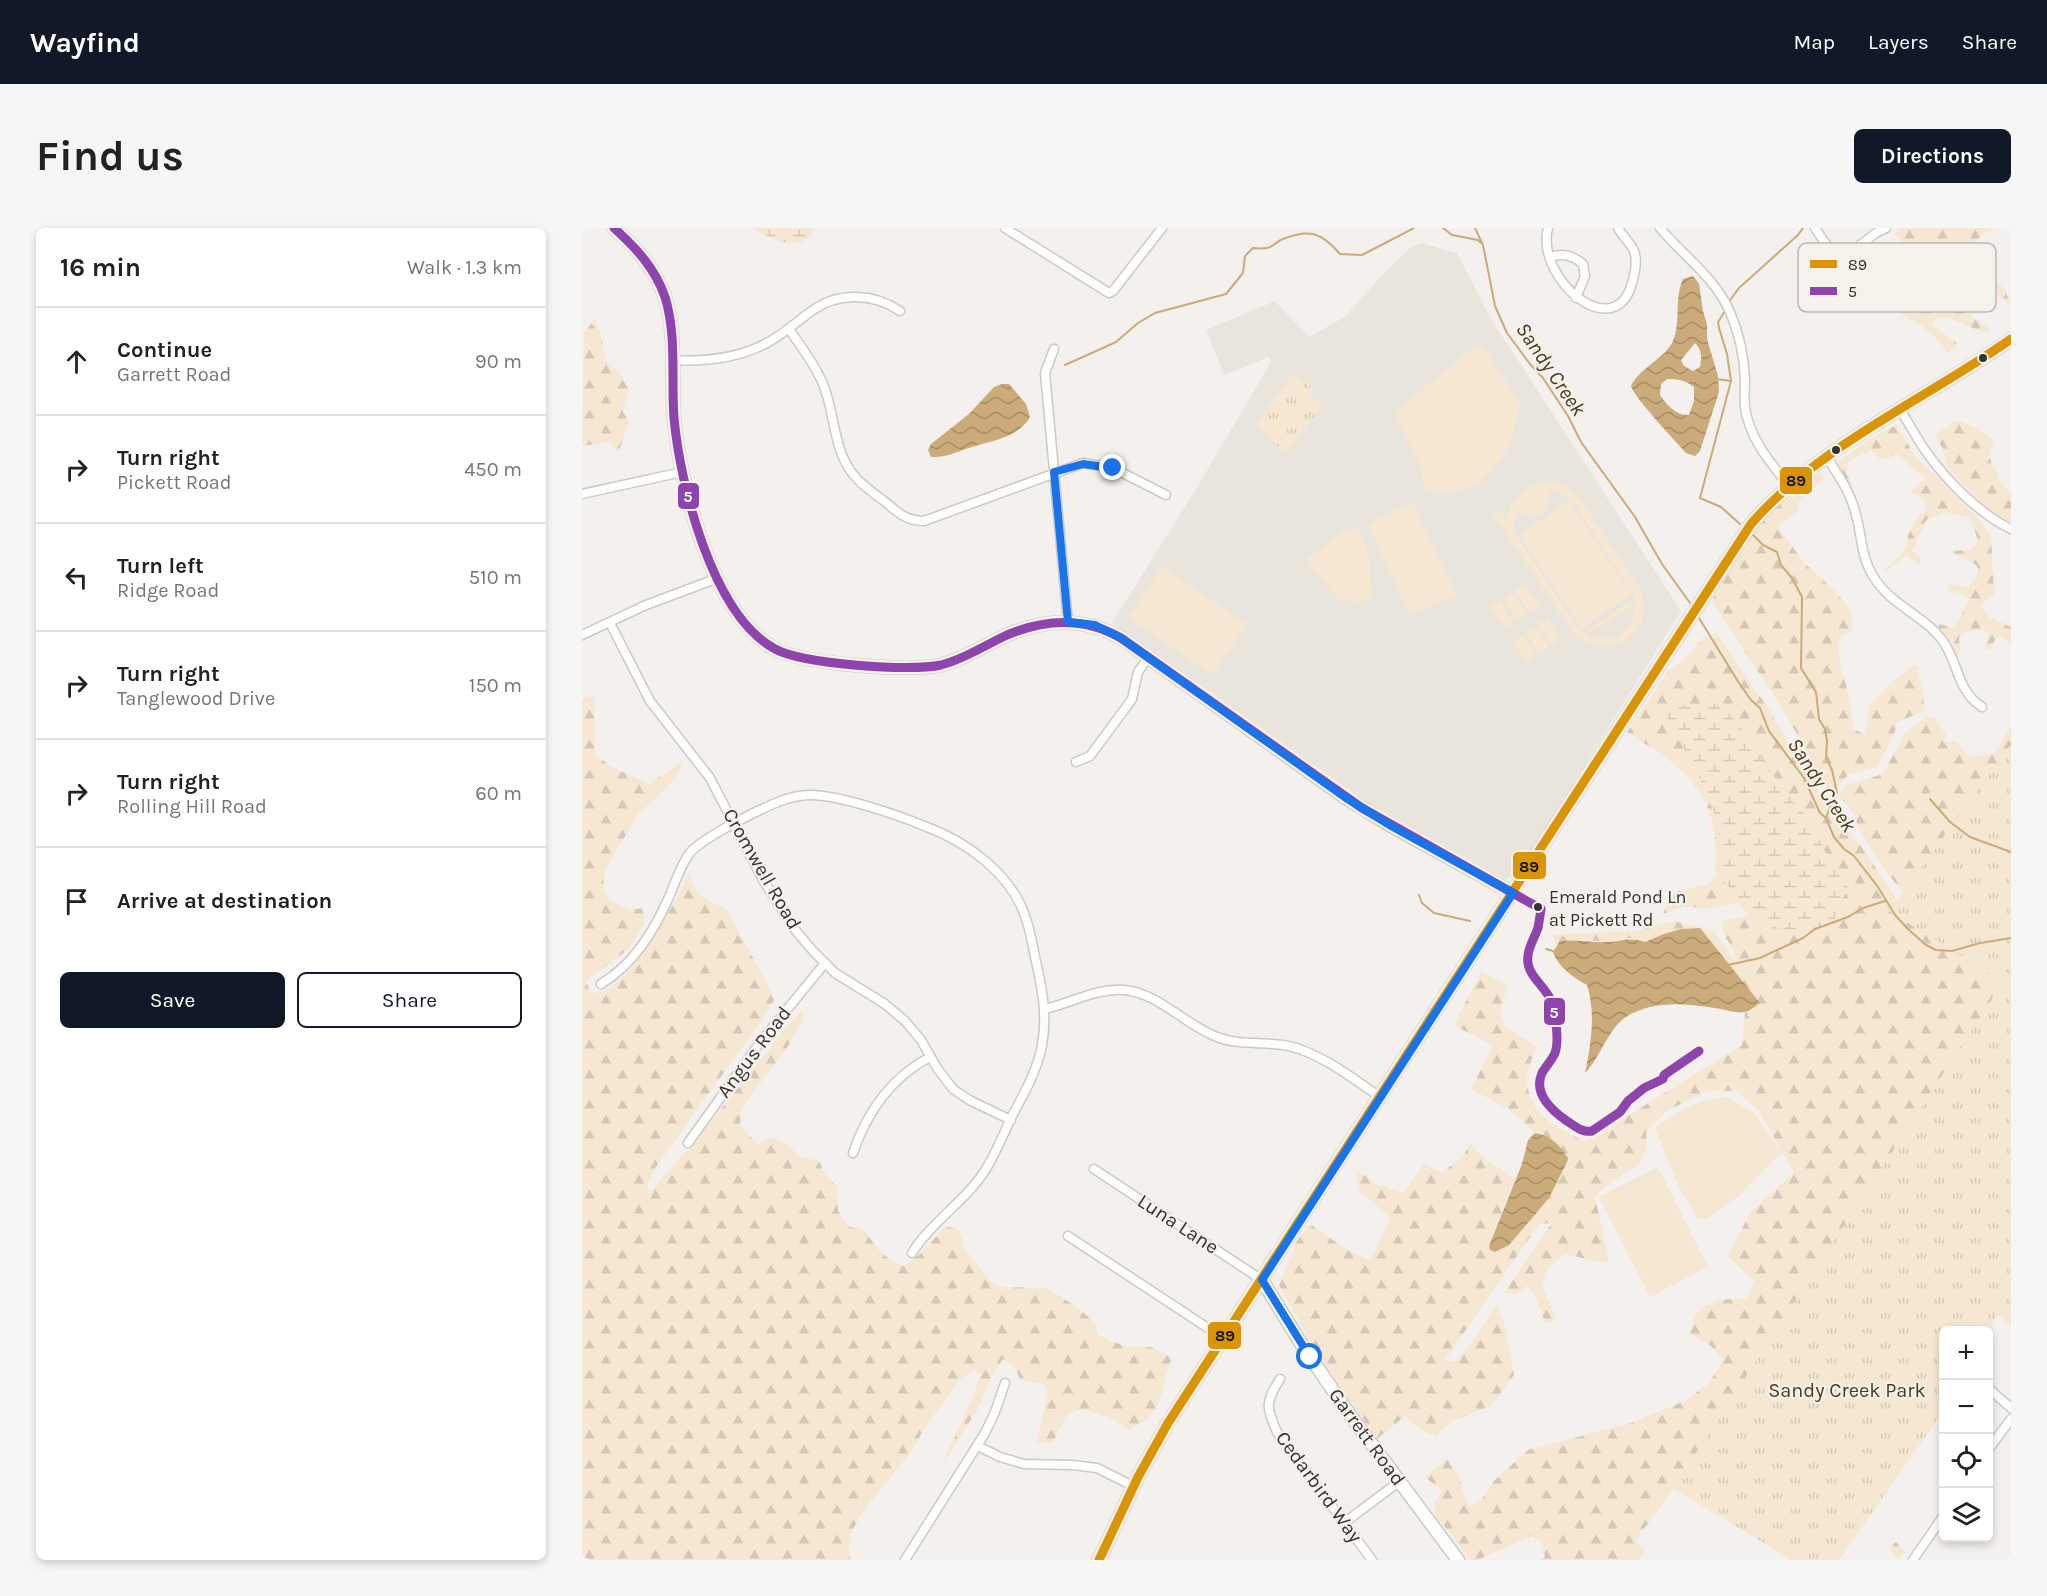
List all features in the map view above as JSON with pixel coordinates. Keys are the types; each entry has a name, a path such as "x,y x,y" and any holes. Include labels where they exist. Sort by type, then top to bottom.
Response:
{"street":[{"path":"614,228 646,261 661,286 670,317 674,419 682,472 696,524 718,578 734,608 757,637 784,653 815,660 899,667 933,666 967,655 1030,627 1068,622 1103,628 1121,638 1362,808 1541,909 1527,961 1532,973 1546,990 1554,1011 1556,1049 1541,1075 1539,1089 1544,1099 1559,1116 1580,1130 1592,1131 1620,1112 1628,1101 1644,1088 1663,1079 1664,1075 1699,1051"},
{"path":"1005,228 1109,293 1113,291 1162,228"},
{"path":"1548,228 1546,242 1562,284 1576,298 1599,307 1616,306 1624,300 1630,289 1636,260 1633,249 1618,228"},
{"path":"1659,228 1712,280 1727,306 1741,346 1745,377 1745,408 1750,428 1761,450 1789,486"},
{"path":"1815,228 1826,243"},
{"path":"1862,243 1877,230 1886,228"},
{"path":"1550,257 1562,254 1583,264 1585,276 1576,298"},
{"path":"672,360 700,361 727,358 762,346 813,310 840,298 857,296 877,299 900,311"},
{"path":"789,329 824,384 848,467 860,481 904,517 924,522 1054,472 1083,464 1104,465 1166,495"},
{"path":"1099,1560 1133,1486 1163,1432 1745,533 1760,514 1789,486 1827,458 2011,339"},
{"path":"1054,349 1046,373 1068,622"},
{"path":"1900,410 1942,472 1990,518 2011,529"},
{"path":"1827,458 1851,497 1859,525 1864,557 1874,578 1889,597 1942,640 1953,660 1966,694 1982,707"},
{"path":"582,494 682,472"},
{"path":"582,635 646,605 718,578"},
{"name":"Cromwell Road","path":"610,623 650,701 710,778 787,919 825,963 845,979 896,1012 916,1032 930,1057 953,1089 970,1101 1011,1120"},
{"path":"1076,762 1090,756 1132,699 1138,672 1148,658"},
{"path":"601,984 630,962 638,951 656,923 689,854 701,843 734,824 795,796 809,795 839,800 915,822 952,838 991,867 1015,894 1025,915 1045,1009 1042,1044 1036,1068 979,1178 935,1223 912,1253"},
{"name":"Angus Road","path":"688,1143 759,1044 825,963"},
{"path":"1045,1009 1097,993 1114,990 1132,992 1155,1001 1220,1038 1287,1046 1309,1053 1380,1097"},
{"path":"853,1153 863,1128 886,1092 906,1072 930,1057"},
{"name":"Luna Lane","path":"1094,1169 1262,1280"},
{"path":"1068,1236 1223,1338"},
{"name":"Garrett Road","path":"1262,1280 1302,1345 1350,1415 1458,1560"},
{"name":"Cedarbird Way","path":"1280,1379 1269,1397 1269,1414 1277,1432 1372,1560"},
{"path":"905,1560 978,1446 992,1421 1005,1383"},
{"path":"1993,1392 2011,1408"},
{"path":"1993,1444 2011,1419"},
{"path":"978,1446 1000,1457 1024,1464 1097,1468 1133,1486"},
{"path":"1344,1523 1400,1481"},
{"path":"1913,1560 1939,1522"}],"shaded area":[{"path":"1421,243 1457,253 1491,319 1681,611 1519,871 1506,880 1376,811 1312,769 1112,623 1195,491 1271,362 1269,357 1224,375 1206,330 1275,301 1309,337 1346,316 1383,274 1410,248"}],"green space":[{"path":"751,228 813,228 812,234 806,240 790,243 774,239"},
{"path":"1901,228 1999,228 1989,231 1975,243 1902,243 1895,233"},
{"path":"1996,280 2004,290 2011,305 1996,294"},
{"path":"1899,312 1971,312 1971,316 1990,329 1989,332 1983,332 1948,318 1935,319 1931,324 1957,343 1955,349 1947,353 1936,338"},
{"path":"595,319 605,359 620,373 629,389 623,412 629,422 618,453 609,442 582,446 584,333"},
{"path":"1477,345 1488,354 1520,403 1514,432 1501,459 1482,481 1454,492 1426,491 1420,465 1396,415 1398,409"},
{"path":"1292,374 1313,389 1309,395 1319,401 1322,406 1286,453 1273,443 1275,439 1255,425"},
{"path":"1956,421 1976,428 1994,442 1989,452 1992,466 1995,465 1999,480 2011,493 2011,522 1986,508 1948,468 1943,449 1935,435"},
{"path":"1896,425 1915,456 1980,520 1991,536 1994,594 1981,605 1989,617 2011,627 2011,645 2003,637 1996,638 1990,650 1984,648 1990,633 1983,630 1963,632 1959,637 1958,658 1953,652 1953,643 1939,630 1939,624 1954,628 1969,600 1963,594 1947,591 1950,584 1968,587 1977,575 1978,567 1951,551 1971,550 1978,540 1970,517 1945,512 1926,520 1912,551 1920,557 1921,564 1917,564 1907,556 1887,572 1884,571 1901,554 1918,517 1927,510 1921,498 1909,493 1926,479 1897,454 1880,459 1871,450 1848,461 1846,473 1854,486 1851,488 1837,463 1868,440"},
{"path":"1819,473 1823,475 1823,480 1798,503 1798,511 1778,526 1803,561 1836,593 1850,611 1853,621 1852,631 1842,635 1839,655 1854,729 1865,735 1870,705 1893,681 1914,665 1918,667 1925,710 1896,723 1895,732 1877,767 1849,774 1831,793 1785,713 1712,601 1731,563 1756,529 1785,499"},
{"path":"1546,482 1562,485 1572,491 1585,505 1641,593 1643,615 1631,636 1610,645 1598,645 1574,634 1493,514 1499,509 1507,521 1511,506 1519,494 1531,486","holes":["1551,490 1573,501 1634,594 1635,604 1632,600 1584,633 1577,627 1517,537 1514,524 1516,513 1540,516 1547,508","1635,605 1630,624 1616,636 1607,639 1587,634"]},
{"path":"1569,501 1632,594 1582,628 1519,535"},
{"path":"1413,503 1457,594 1410,616 1368,524"},
{"path":"1359,528 1369,557 1372,598 1362,602 1346,600 1342,603 1307,563 1309,557 1341,533"},
{"path":"1163,566 1247,625 1212,675 1128,617"},
{"path":"1525,584 1539,605 1529,611 1515,591"},
{"path":"1513,592 1526,613 1516,619 1503,599"},
{"path":"1500,601 1513,622 1504,628 1490,607"},
{"path":"1548,618 1561,639 1552,645 1538,624"},
{"path":"1536,627 1549,647 1539,654 1526,633"},
{"path":"1717,634 1770,711 1819,793 1838,811 1848,831 1864,850 1897,900 1903,892 1867,843 1849,807 1836,797 1847,785 1883,774 1905,733 1927,716 1935,718 1946,735 1943,743 1956,741 1968,755 1976,757 1994,753 2011,726 2011,1327 1997,1314 1991,1326 1939,1326 1939,1417 1839,1560 1792,1560 1674,1488 1635,1541 1645,1550 1639,1560 1539,1560 1545,1557 1542,1542 1531,1536 1477,1560 1471,1560 1436,1516 1435,1503 1442,1491 1425,1477 1447,1459 1459,1477 1469,1507 1481,1501 1494,1481 1528,1450 1631,1423 1687,1400 1710,1382 1723,1360 1711,1346 1690,1334 1696,1313 1716,1300 1747,1298 1754,1281 1728,1256 1750,1213 1794,1173 1760,1112 1737,1091 1708,1091 1666,1111 1646,1132 1647,1147 1639,1164 1609,1183 1595,1197 1609,1262 1564,1254 1547,1269 1542,1288 1551,1304 1555,1320 1545,1323 1535,1295 1527,1286 1516,1294 1504,1293 1552,1223 1539,1224 1445,1360 1455,1362 1479,1333 1497,1304 1504,1322 1514,1375 1491,1406 1452,1421 1436,1436 1421,1430 1405,1416 1377,1439 1315,1350 1279,1285 1296,1242 1310,1224 1347,1250 1370,1261 1391,1218 1360,1192 1355,1172 1365,1175 1375,1184 1404,1193 1424,1164 1442,1173 1464,1155 1470,1143 1488,1161 1515,1179 1489,1245 1543,1135 1535,1133 1510,1110 1471,1089 1493,1046 1454,1025 1481,972 1508,985 1500,1009 1505,1027 1537,1046 1527,1074 1528,1090 1532,1101 1545,1118 1584,1141 1742,1045 1745,1012 1760,1004 1664,934 1645,942 1629,938 1607,942 1580,939 1556,945 1553,935 1635,931 1674,921 1714,931 1739,966 1722,931 1724,920 1749,916 1738,902 1715,908 1684,907 1663,914 1673,892 1706,885 1716,876 1714,831 1708,808 1691,780 1668,760 1627,732 1667,672 1683,660 1703,638"},
{"path":"1523,635 1536,656 1527,662 1513,642"},
{"path":"594,696 595,754 610,766 649,784 683,761 678,775 639,813 605,870 603,887 609,900 630,910 643,908 644,923 630,948 586,981 591,994 609,988 631,968 665,918 689,873 695,889 705,899 726,909 774,1000 655,1168 647,1186 649,1193 699,1137 803,1009 802,1021 787,1048 742,1107 740,1125 758,1145 770,1137 789,1145 798,1156 819,1161 825,1174 837,1187 838,1211 850,1227 865,1230 872,1242 890,1260 903,1266 920,1254 946,1226 959,1230 965,1249 991,1282 999,1287 1047,1288 1096,1323 1097,1335 1127,1347 1151,1347 1172,1358 1158,1404 1148,1419 1129,1430 1109,1417 1082,1409 1067,1414 1053,1442 1037,1443 1048,1392 1043,1384 1021,1380 1013,1365 1003,1359 991,1377 979,1407 941,1467 981,1374 973,1370 958,1382 924,1429 911,1452 868,1505 850,1533 849,1556 852,1560 582,1560 582,699"},
{"path":"1721,703 1783,789 1807,817 1833,866 1849,889 1842,899 1833,923 1814,930 1781,929 1761,922 1723,880 1718,823 1675,727 1665,715 1670,706"},
{"name":"Sandy Creek Park","path":"2011,745 2011,1327 1997,1314 1991,1326 1939,1326 1939,1417 1839,1560 1792,1560 1673,1488 2003,982 1889,911"},
{"path":"1726,1097 1754,1113 1782,1153 1738,1197 1706,1219 1697,1218 1678,1185 1655,1128 1696,1103"},
{"path":"1658,1167 1708,1267 1650,1297 1599,1197"},
{"path":"1896,1542 1905,1552 1898,1560 1889,1548"}],"water":[{"path":"1693,276 1699,284 1707,325 1707,339 1718,376 1719,392 1700,451 1695,456 1686,453 1647,409 1631,386 1640,374 1669,348 1673,341 1683,279","holes":["1695,343 1700,351 1701,360 1700,367 1693,371 1684,366 1681,360","1667,379 1681,380 1694,387 1694,401 1689,415 1684,415 1668,406 1660,395 1661,384"]},
{"path":"1009,384 1026,404 1030,417 1025,424 1019,430 1004,437 947,455 931,457 928,450 931,444 969,414 994,387"},
{"path":"1700,928 1760,1003 1742,1012 1672,1004 1637,1011 1619,1022 1585,1073 1592,1029 1590,996 1587,985 1567,972 1555,957 1553,952 1560,941 1630,940 1645,942 1681,929"},
{"path":"1535,1133 1546,1136 1562,1149 1568,1158 1567,1162 1549,1198 1509,1245 1495,1252 1490,1250 1489,1246 1522,1164 1528,1140"}],"waterway":[{"path":"1065,365 1116,342 1138,323 1155,313 1226,294 1243,273 1245,256 1253,248 1267,248 1281,240 1308,233 1321,237 1340,254 1362,255 1414,228"},
{"path":"1443,228 1452,235 1478,240 1481,243"},
{"name":"Sandy Creek","path":"1475,228 1483,245 1495,306 1507,333 1543,378 1568,416 1581,442 1635,517 1662,564 1690,603"},
{"path":"1728,303 1739,288 1803,228"},
{"path":"1725,311 1718,322 1727,354 1731,381 1700,498 1721,507 1740,524"},
{"path":"1716,379 1731,381"},
{"path":"1752,534 1763,545 1777,552 1781,565 1792,578 1802,597 1801,668 1816,692 1819,719 1825,729 1827,741 1826,757 1832,770 1837,793"},
{"name":"Sandy Creek","path":"1699,618 1739,683 1760,708 1769,731 1804,778 1834,837 1844,849 1854,856 1878,887 1895,915 1909,930 1926,945 1936,950 1952,951 2011,938"},
{"path":"1930,799 1950,822 1970,837 2011,852"},
{"path":"1826,818 1830,807"},
{"path":"1419,895 1422,903 1434,913 1470,921"},
{"path":"1728,965 1760,958 1803,938 1815,929 1885,901"},
{"path":"1546,949 1553,951"}],"transit line":[{"name":"5","path":"614,228 644,259 665,297 671,327 673,403 677,445 683,477 703,546 733,608 753,632 775,649 808,659 857,665 926,667 941,665 967,656 1007,635 1050,623 1079,624 1107,631 1121,638 1362,808 1541,909 1538,928 1529,950 1528,963 1532,975 1552,1003 1557,1038 1555,1053 1542,1073 1540,1087 1545,1100 1567,1121 1582,1130 1592,1131 1620,1112 1628,1101 1644,1088 1663,1079 1664,1075 1699,1051"},
{"name":"89","path":"1099,1560 1138,1477 1168,1423 1751,524 1808,470 1875,424 2011,339"}],"place":[{"name":"Emerald Pond Ln at Pickett Rd","path":"1538,907"}],"route":[{"path":"1113,468 1098,464 1083,464 1054,472 1068,622 1095,625 1121,638 1346,798 1393,827 1513,893 1262,1280 1310,1357"}]}
